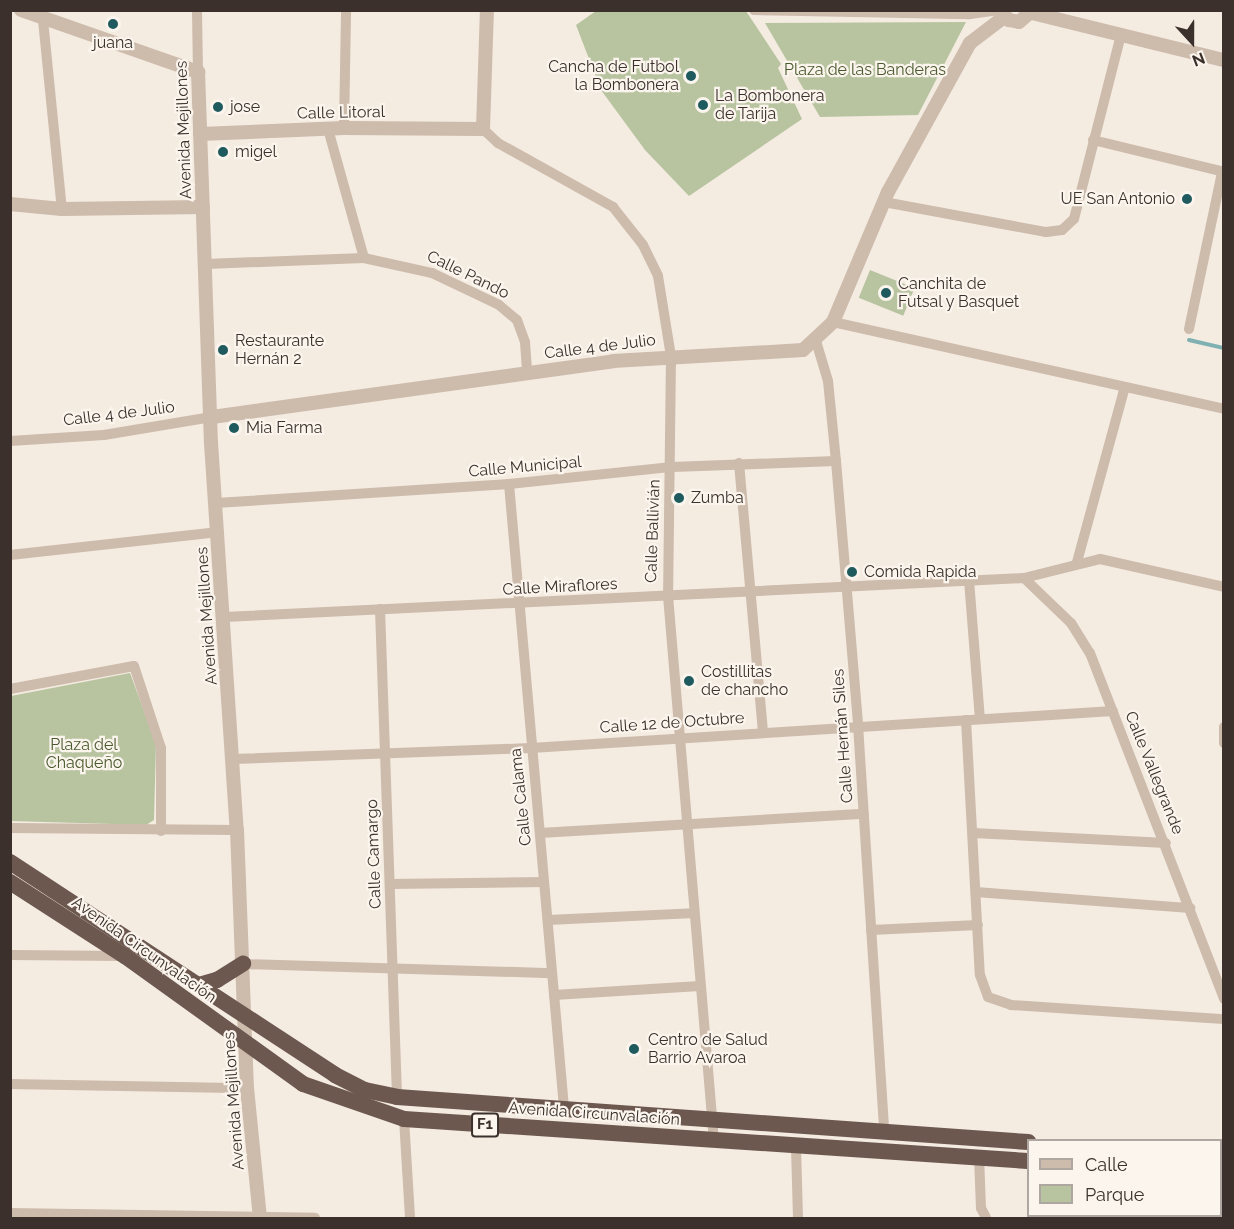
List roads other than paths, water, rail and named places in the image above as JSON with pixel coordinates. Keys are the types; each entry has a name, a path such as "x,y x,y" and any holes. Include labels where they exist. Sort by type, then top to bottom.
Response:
{"highway":[{"name":"Avenida Circunvalación","path":"10,862 335,1075 365,1090 397,1097 1027,1142"},
{"name":"Avenida Circunvalación","path":"10,882 125,956 303,1084 404,1119 1027,1161"},
{"path":"199,985 217,980 243,964"}],"street":[{"path":"21,10 43,20 198,72"},
{"name":"Avenida Mejillones","path":"197,10 202,207 216,503 237,830 247,1088 260,1218"},
{"path":"344,128 346,10"},
{"path":"483,129 487,10"},
{"path":"755,12 1001,13 1019,22 1033,12 1224,60"},
{"name":"Calle 4 de Julio","path":"10,441 104,435 212,417 527,373 671,356 803,350 816,341 833,322 856,260 884,202 970,43 1001,13"},
{"path":"43,20 62,209"},
{"path":"884,202 1046,232 1062,230 1074,219 1121,34"},
{"name":"Calle Litoral","path":"200,134 344,128 483,129"},
{"path":"328,129 364,258"},
{"name":"Calle Ballivián","path":"483,129 498,143 590,191 613,207 630,227 658,276 671,356 672,467 668,596 714,1140"},
{"path":"1093,140 1223,172 1189,329"},
{"path":"10,204 62,209 202,207"},
{"name":"Calle Pando","path":"206,264 364,258 432,273 499,305 517,320 525,342 527,373"},
{"path":"833,322 932,342 1224,409"},
{"name":"Calle Hernán Siles","path":"816,341 828,381 836,461 858,725 884,1131"},
{"path":"1077,562 1125,387"},
{"name":"Calle Municipal","path":"216,503 509,484 672,467 836,461"},
{"path":"739,463 763,731"},
{"name":"Calle Calama","path":"509,484 564,1108"},
{"path":"10,555 219,532"},
{"name":"Calle Miraflores","path":"224,617 520,605 752,590 1024,578 1077,562 1124,562 1224,587"},
{"name":"Calle Vallegrande","path":"1024,578 1071,623 1090,653 1166,843 1224,999"},
{"path":"969,580 981,719"},
{"name":"Calle Camargo","path":"380,609 397,1097"},
{"path":"10,690 134,666 161,748 161,831"},
{"name":"Calle 12 de Octubre","path":"233,759 308,759 385,752 531,748 679,739 763,731 1113,711"},
{"path":"966,720 980,975 988,997 1011,1005 1224,1019"},
{"path":"1224,727 1224,743"},
{"path":"540,833 863,814"},
{"path":"10,828 237,830"},
{"path":"974,833 1166,843"},
{"path":"390,884 544,882"},
{"path":"976,892 1190,908"},
{"path":"548,920 694,913"},
{"path":"871,930 978,925"},
{"path":"10,956 125,956"},
{"path":"243,964 552,973"},
{"path":"554,994 700,986"},
{"path":"10,1084 247,1088"},
{"path":"404,1119 410,1218"},
{"path":"796,1147 798,1218"},
{"path":"979,1156 981,1208 986,1218"},
{"path":"10,1213 315,1218"}],"waterway":[{"path":"1189,340 1224,348"}],"place":[{"name":"juana","path":"113,24"},
{"name":"Cancha de Futbol la Bombonera","path":"691,76"},
{"name":"La Bombonera de Tarija","path":"703,105"},
{"name":"jose","path":"218,107"},
{"name":"migel","path":"223,152"},
{"name":"UE San Antonio","path":"1187,199"},
{"name":"Canchita de Futsal y Basquet","path":"886,293"},
{"name":"Restaurante Hernán 2","path":"223,350"},
{"name":"Mia Farma","path":"234,428"},
{"name":"Zumba","path":"679,498"},
{"name":"Comida Rapida","path":"852,572"},
{"name":"Costillitas de chancho","path":"689,681"},
{"name":"Centro de Salud Barrio Avaroa","path":"634,1049"}],"park label":[{"name":"Plaza de las Banderas","path":"865,70"},
{"name":"Plaza del Chaqueño","path":"84,754"}]}
